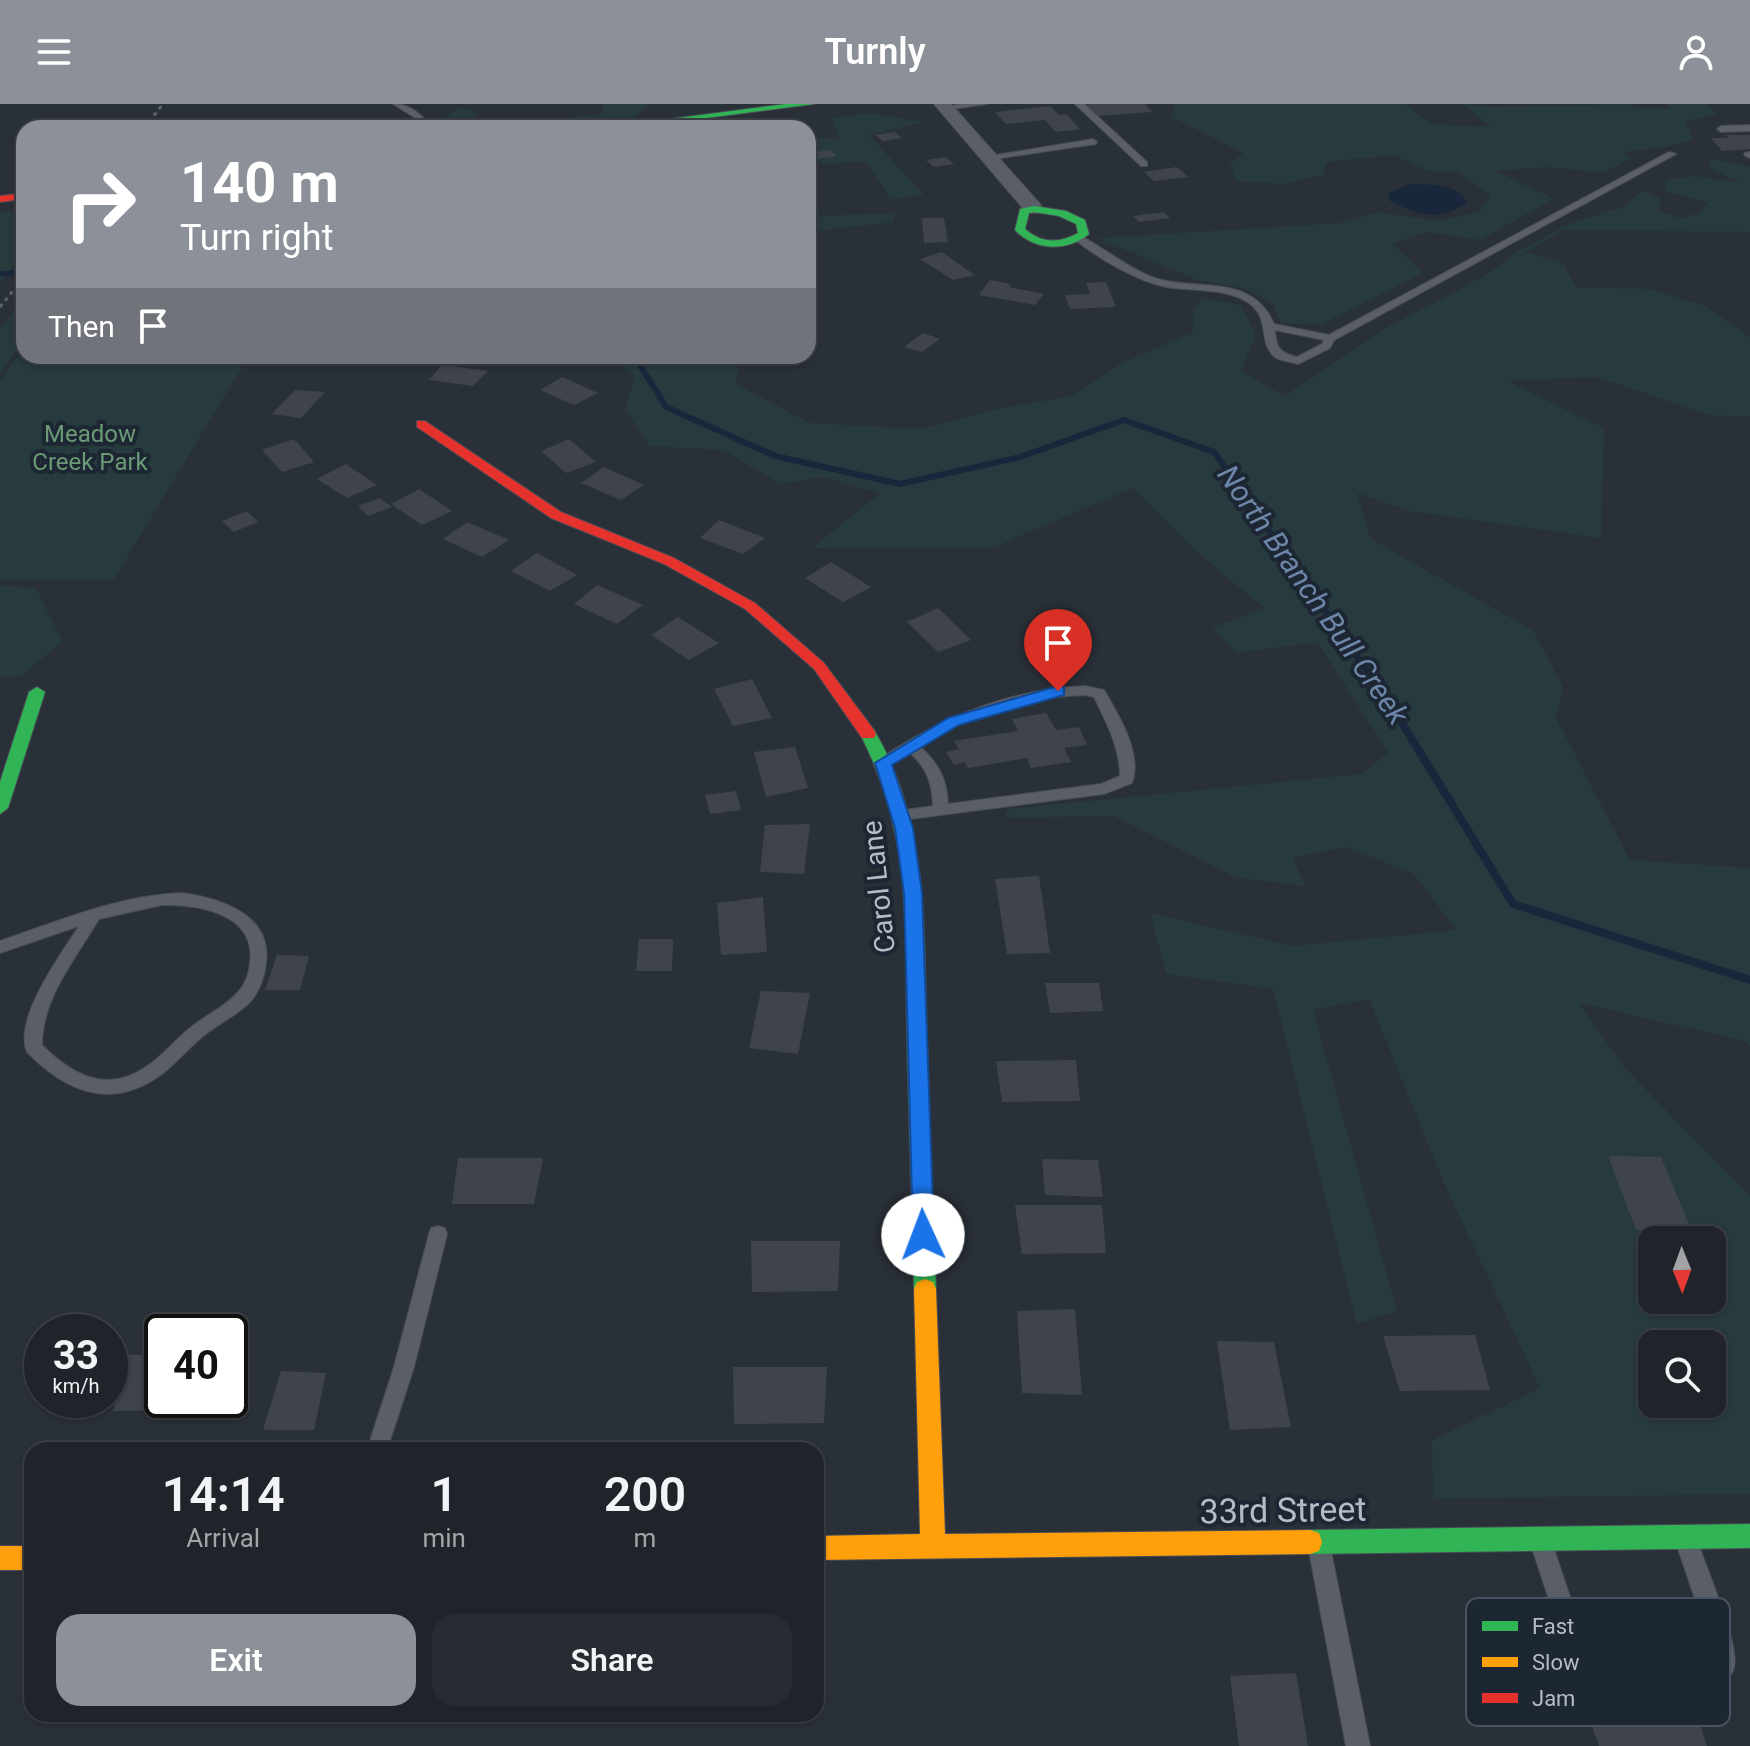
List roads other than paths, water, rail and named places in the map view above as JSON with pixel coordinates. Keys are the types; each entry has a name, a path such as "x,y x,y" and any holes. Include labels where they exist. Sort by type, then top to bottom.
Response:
{"street":[{"path":"674,120 809,104"},
{"path":"944,106 1034,209"},
{"path":"1034,209 1062,213 1081,222 1084,234 1057,244 1024,236 1020,230 1020,219 1024,211 1034,209"},
{"name":"Carol Lane","path":"421,424 557,516 668,560 724,588 765,616 840,688 871,736 900,815 913,893 933,1547"},
{"path":"0,808 37,692"},
{"name":"33rd Street","path":"824,1548 1750,1536"},
{"path":"0,1558 24,1558"}],"lane":[{"path":"397,104 422,120"},
{"path":"944,106 983,104"},
{"path":"1079,104 1144,164"},
{"path":"1721,129 1750,128"},
{"path":"988,157 1093,142"},
{"path":"1078,238 1164,285 1235,293 1255,300 1267,313 1271,345 1279,356 1298,361 1326,346 1330,338 1672,154"},
{"path":"1270,326 1330,338"},
{"path":"883,763 954,721 1058,691 1085,688 1099,693 1123,743 1128,764 1127,779 1104,789 900,815"},
{"path":"909,745 927,759 940,780 941,810"},
{"path":"0,947 92,917 180,899 217,905 247,922 258,938 258,966 247,995 139,1082 108,1088 73,1080 33,1047 31,1029 38,1010 92,917"},
{"path":"380,1442 404,1367 438,1234"},
{"path":"1685,1537 1706,1598"},
{"path":"1540,1539 1559,1598"},
{"path":"1318,1542 1358,1746"}],"water":[{"path":"1410,184 1449,188 1467,202 1448,213 1429,215 1390,201 1388,193"}],"waterway":[{"name":"North Branch Bull Creek","path":"0,274 16,272"},
{"name":"North Branch Bull Creek","path":"640,364 643,369"},
{"name":"North Branch Bull Creek","path":"641,367 666,407 775,456 900,484 1020,457 1124,420 1214,452 1396,712"},
{"name":"North Branch Bull Creek","path":"1394,710 1513,904 1750,980"}],"park label":[{"name":"Meadow Creek Park","path":"90,448"}]}
